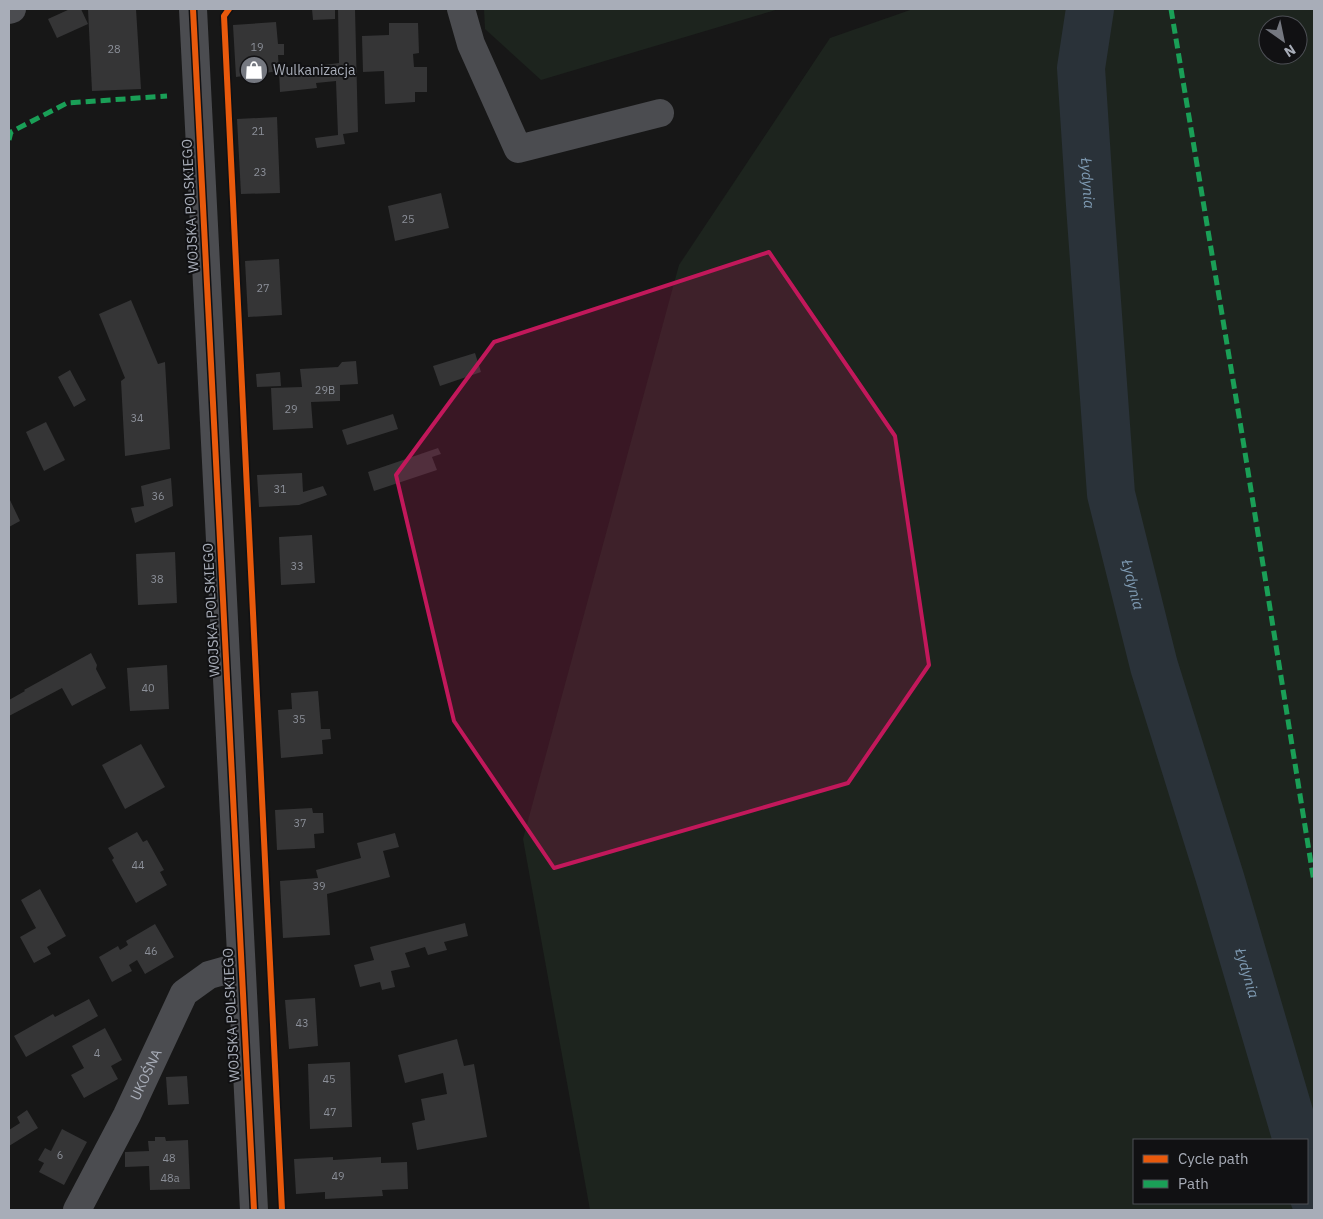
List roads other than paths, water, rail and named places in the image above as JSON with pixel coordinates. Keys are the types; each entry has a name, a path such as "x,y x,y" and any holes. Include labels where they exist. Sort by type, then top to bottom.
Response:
{"street":[{"name":"WOJSKA POLSKIEGO","path":"193,9 254,1210"},
{"path":"461,9 471,44 518,149 660,113"},
{"name":"UKOŚNA","path":"77,1210 127,1115 184,993 208,975 242,966"}],"waterway":[{"name":"Łydynia","path":"1090,9 1081,68 1111,494 1154,666 1221,881 1297,1139"},
{"name":"Łydynia","path":"1308,1176 1314,1198"}],"place":[{"name":"Wulkanizacja","path":"254,70"}]}
